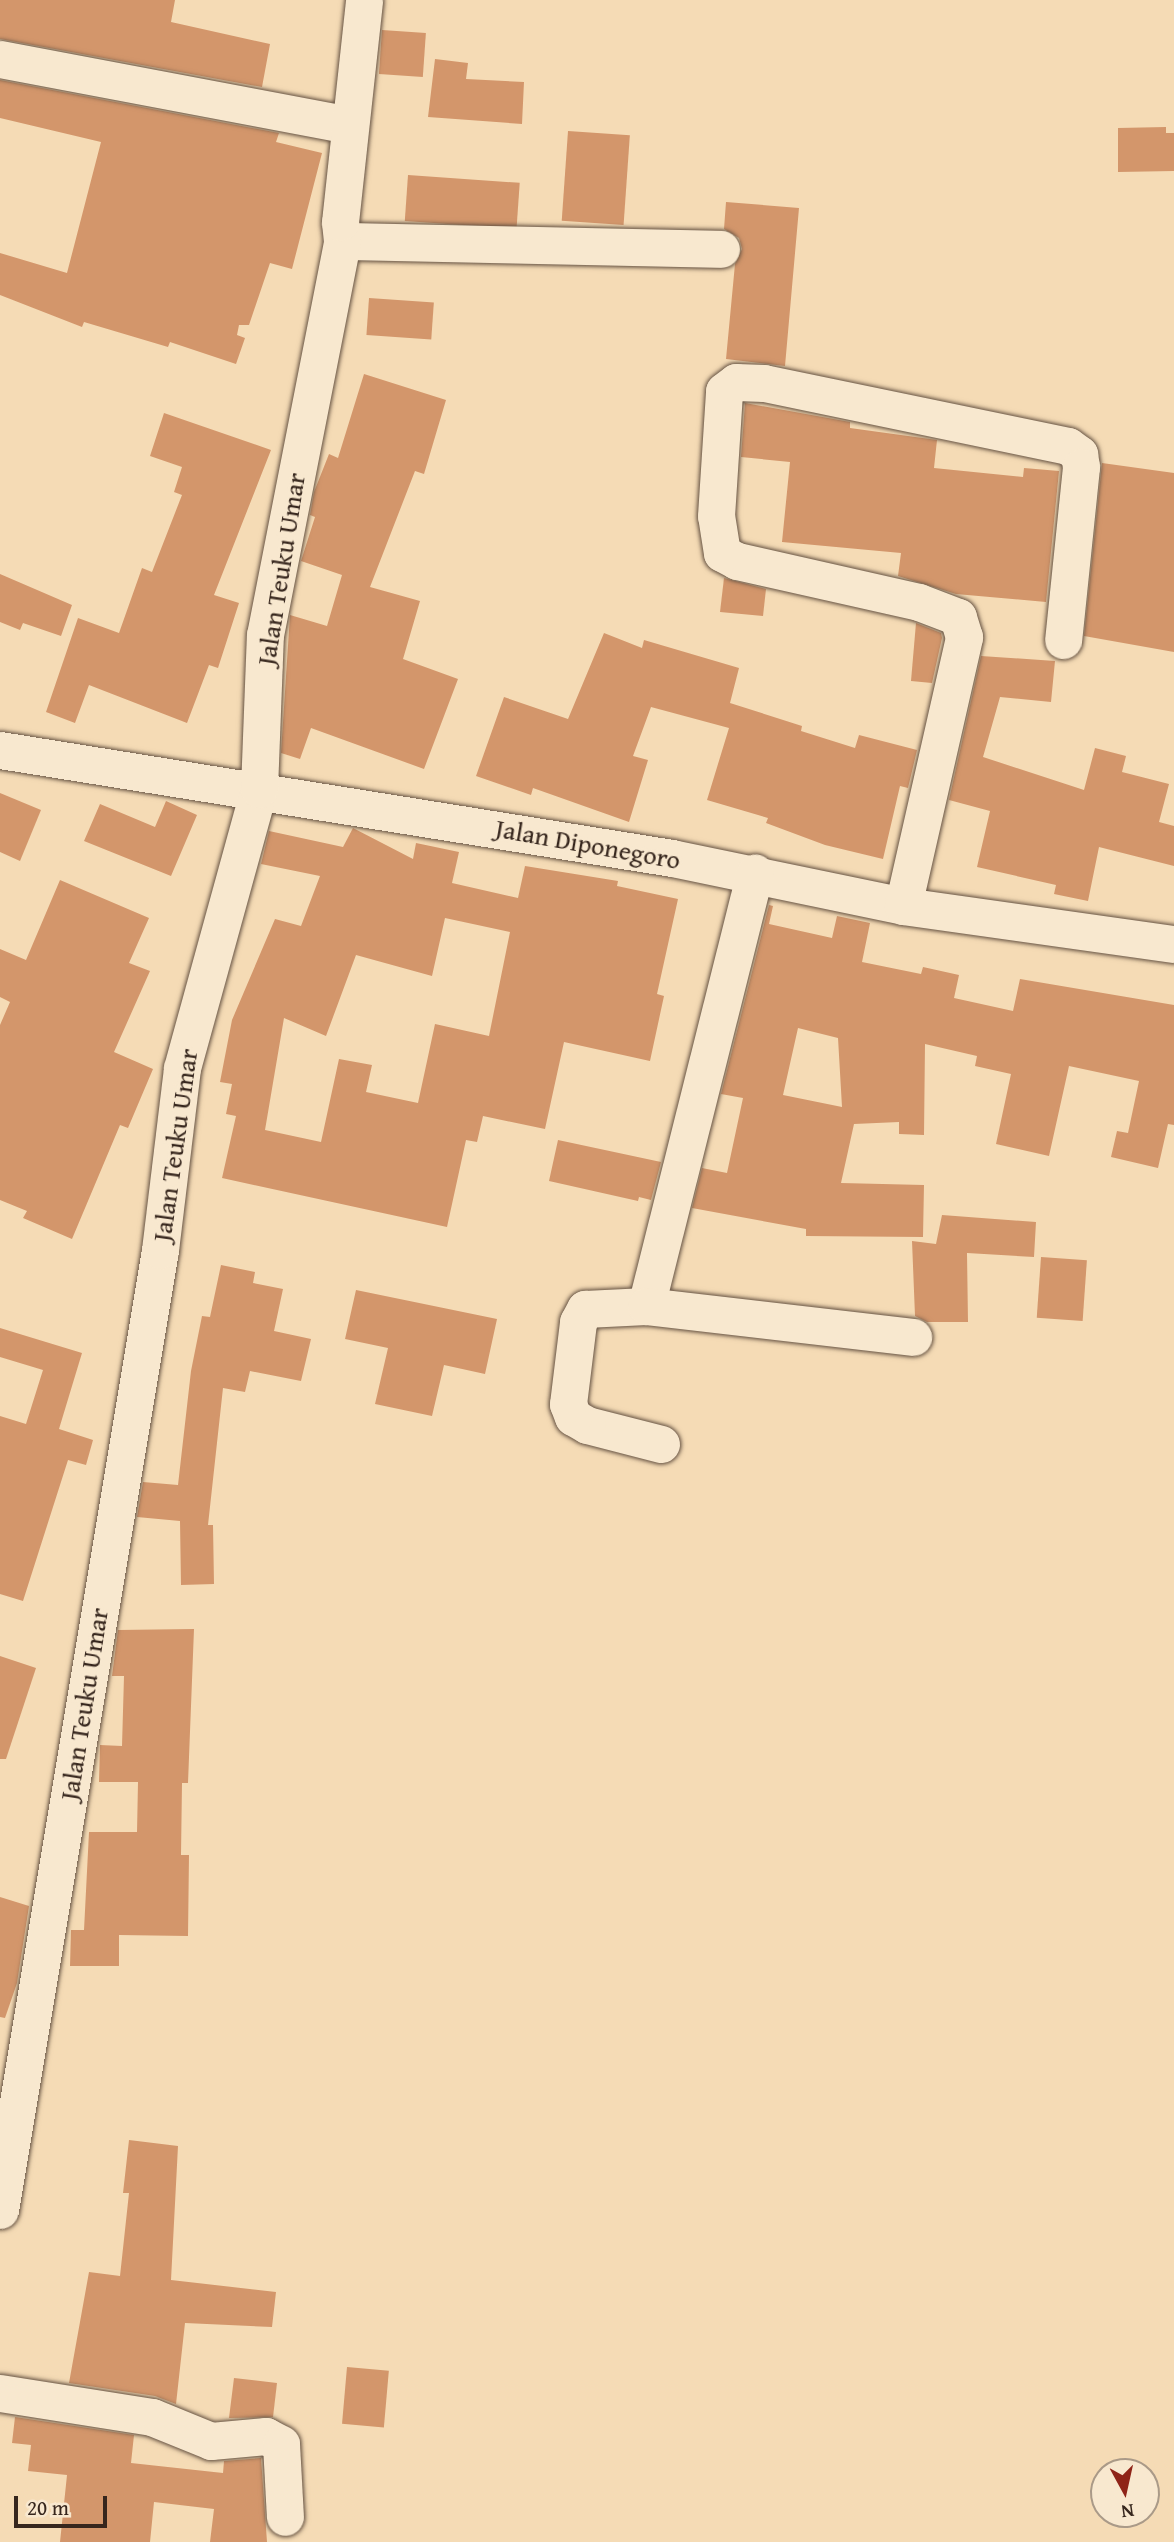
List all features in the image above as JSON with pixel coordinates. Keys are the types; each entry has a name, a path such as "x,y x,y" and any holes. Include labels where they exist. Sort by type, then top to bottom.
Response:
{"street":[{"name":"Jalan Teuku Umar","path":"0,2210 148,1330 182,1068 259,789 265,635 342,241 340,222 364,0"},
{"path":"0,59 350,125"},
{"path":"342,241 721,249"},
{"path":"903,906 964,637 958,617 919,602 737,561 722,553 716,516 724,391 736,382 764,383 1068,446 1079,454 1063,640"},
{"name":"Jalan Diponegoro","path":"0,750 259,789 755,873 903,906 1174,944"},
{"path":"646,1306 755,873"},
{"path":"661,1444 587,1425 573,1416 568,1404 579,1322 585,1309 601,1305 646,1306 913,1337"},
{"path":"0,2393 152,2417 211,2441 266,2436 281,2444 285,2516"}],"building":[{"path":"0,0 175,0 171,22 270,44 262,87 0,39"},
{"path":"382,30 426,33 423,77 379,74"},
{"path":"435,59 468,63 466,79 524,82 522,124 428,117"},
{"path":"0,80 279,133 276,142 322,153 292,269 270,263 249,325 239,325 237,335 245,338 236,364 170,342 168,347 84,322 82,327 0,295 0,253 67,273 101,142 0,118"},
{"path":"1166,127 1166,133 1174,133 1174,171 1118,172 1118,128"},
{"path":"568,131 630,135 624,225 562,221"},
{"path":"408,175 520,183 517,229 405,221"},
{"path":"726,202 799,208 785,366 726,359 735,264 742,249 739,238 724,229"},
{"path":"369,298 434,303 431,339 366,335"},
{"path":"364,374 446,400 424,474 415,471 370,587 420,601 403,659 458,679 424,769 311,728 300,759 281,753 290,615 327,626 342,575 301,561 315,517 310,515 314,492 329,454 338,458"},
{"path":"745,403 850,422 850,428 937,440 934,468 1023,477 1024,468 1059,471 1046,602 956,594 898,576 901,553 782,542 790,462 741,457"},
{"path":"164,413 271,450 214,595 239,603 218,668 209,665 187,723 89,685 75,723 46,712 78,618 119,633 142,568 152,572 182,495 174,492 182,467 150,456"},
{"path":"1102,463 1174,473 1174,652 1084,636"},
{"path":"0,574 72,605 61,636 23,623 20,630 0,622"},
{"path":"724,578 766,589 763,616 720,612"},
{"path":"916,623 941,633 932,683 911,681"},
{"path":"604,633 642,648 644,640 739,668 730,703 802,726 801,731 855,748 859,735 917,750 908,788 900,786 883,859 825,845 766,823 768,818 707,800 729,728 651,707 633,756 648,760 629,822 533,788 531,795 476,776 504,697 568,719"},
{"path":"981,656 1055,661 1051,702 1000,697 983,757 1084,790 1095,748 1126,756 1122,772 1169,784 1159,822 1174,826 1174,866 1099,847 1088,901 1054,894 1056,885 977,867 990,811 949,800"},
{"path":"0,793 41,810 20,861 0,852"},
{"path":"166,801 197,815 171,876 84,841 100,804 155,827"},
{"path":"353,828 413,859 416,843 459,852 452,883 518,898 525,866 618,881 617,886 678,899 657,994 664,996 650,1061 564,1042 545,1129 483,1116 477,1142 466,1140 447,1227 222,1178 236,1116 226,1114 232,1084 220,1082 232,1020 275,919 301,926 320,876 261,864 269,831 343,847","holes":["445,918 510,932 489,1036 435,1024 418,1103 366,1092 372,1065 339,1059 321,1142 265,1130 284,1018 326,1036 356,955 432,976"]},
{"path":"60,880 149,918 129,963 150,971 114,1052 153,1069 128,1128 120,1125 72,1239 23,1218 27,1211 0,1200 0,1025 10,1002 0,997 0,949 26,960"},
{"path":"769,905 773,906 769,924 832,938 837,916 870,923 862,962 921,974 923,967 959,975 954,998 1013,1011 1020,979 1174,1005 1174,1125 1168,1124 1158,1168 1111,1157 1117,1131 1128,1133 1139,1081 1069,1066 1049,1156 996,1144 1011,1074 975,1066 977,1056 925,1044 924,1135 899,1134 899,1122 854,1124 841,1183 924,1185 923,1237 806,1236 806,1229 692,1208 702,1168 727,1173 743,1098 721,1094","holes":["798,1028 838,1038 842,1107 783,1095"]},
{"path":"558,1140 661,1162 651,1200 639,1197 638,1201 549,1181"},
{"path":"942,1215 1036,1222 1034,1257 967,1253 968,1322 927,1322 915,1316 912,1241 936,1244"},
{"path":"1041,1257 1087,1260 1083,1321 1037,1318"},
{"path":"221,1265 255,1272 253,1283 283,1289 274,1331 311,1339 301,1381 250,1371 245,1392 223,1388 208,1525 213,1525 214,1584 181,1585 180,1521 137,1517 143,1482 178,1485 191,1371 202,1316 210,1317"},
{"path":"356,1290 497,1319 485,1374 444,1365 432,1416 375,1404 388,1348 345,1339"},
{"path":"0,1328 82,1353 59,1429 93,1440 86,1465 68,1460 23,1601 0,1594 0,1416 26,1424 43,1370 0,1357"},
{"path":"194,1629 188,1783 182,1783 181,1855 189,1855 188,1936 119,1935 119,1966 70,1966 71,1930 84,1930 89,1832 137,1832 138,1782 99,1782 100,1745 122,1746 124,1676 112,1676 118,1630"},
{"path":"0,1656 36,1668 6,1759 0,1759"},
{"path":"0,1897 29,1906 17,1983 5,2018 0,2017"},
{"path":"129,2140 178,2146 171,2280 276,2292 272,2327 185,2323 176,2404 155,2396 69,2383 89,2272 120,2276 129,2193 123,2193"},
{"path":"347,2367 389,2371 384,2427 342,2424"},
{"path":"234,2378 277,2383 273,2417 229,2418"},
{"path":"15,2417 134,2435 131,2463 223,2473 224,2461 261,2458 267,2542 210,2542 214,2509 154,2502 150,2542 60,2542 67,2475 28,2471 31,2445 12,2443"}]}
